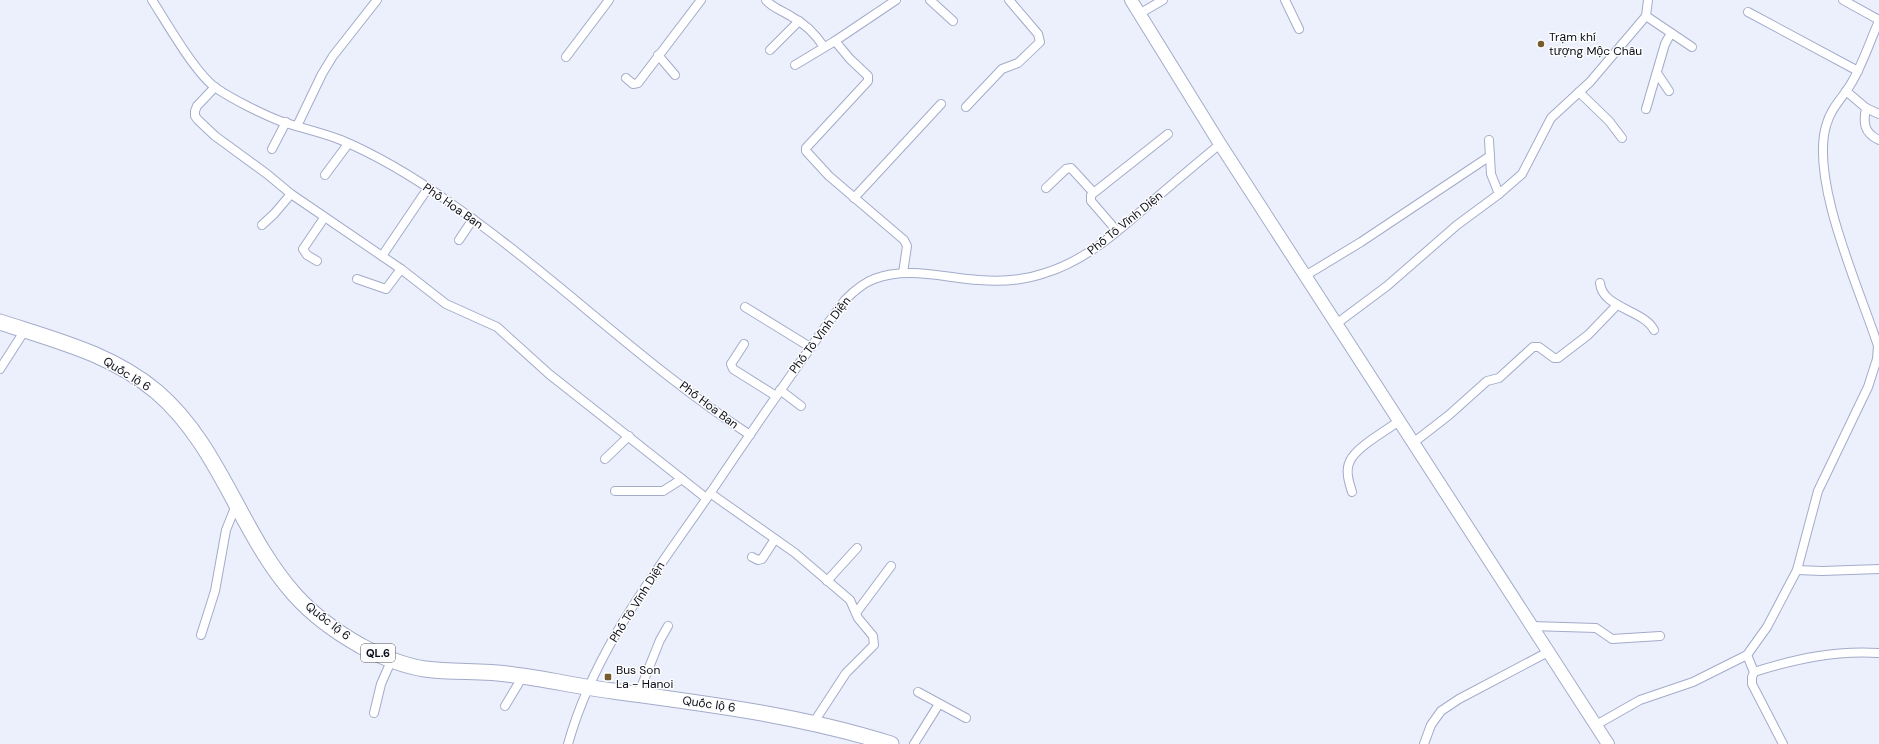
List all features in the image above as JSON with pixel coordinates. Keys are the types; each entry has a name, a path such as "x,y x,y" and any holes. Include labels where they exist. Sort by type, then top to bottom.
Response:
{"highway":[{"name":"Quốc lộ 6","path":"0,322 75,345 115,364 157,392 177,412 203,445 273,565 296,595 326,622 363,647 392,659 423,669 506,673 587,688 714,704 814,722 890,744"}],"street":[{"name":"Phố Hoa Ban","path":"152,0 198,69 215,87 234,99 286,122 348,144 380,158 428,188 473,219 530,262 600,322 726,419 750,435"},
{"path":"297,126 322,74 377,0"},
{"path":"566,57 609,0"},
{"path":"626,78 633,84 638,83 701,0"},
{"path":"766,0 773,6 799,21 813,33 824,47"},
{"path":"930,0 953,21"},
{"path":"966,107 1002,69 1018,63 1040,42 1038,34 1009,0"},
{"path":"1131,0 1220,144 1608,744"},
{"path":"1139,14 1163,0"},
{"path":"1285,0 1299,29"},
{"path":"1336,324 1387,286 1457,225 1499,194 1522,174 1551,118 1579,92 1646,16 1648,0"},
{"path":"1596,725 1640,700 1693,682 1747,655 1767,627 1797,570 1818,490 1868,387 1877,359 1878,346 1842,243 1829,197 1823,158 1825,128 1834,107 1858,71 1876,35 1879,20 1843,0"},
{"path":"795,65 863,24 893,1"},
{"path":"1748,12 1858,71"},
{"path":"1646,16 1692,47"},
{"path":"770,50 799,21"},
{"path":"1646,110 1665,44 1671,33"},
{"path":"836,41 850,59 868,76 868,82 806,148 806,151 829,176 904,240 907,246 903,273"},
{"path":"658,55 675,75"},
{"path":"1657,73 1669,91"},
{"path":"215,87 197,106 195,116 215,136 267,174 291,194 324,218 401,269 446,304 497,327 555,378 682,479 795,553 850,600 860,622 873,636 874,645 846,673 814,722"},
{"path":"1846,91 1866,108 1879,114"},
{"path":"1579,92 1609,120 1622,138"},
{"path":"854,198 942,104"},
{"path":"1866,108 1864,120 1867,132 1872,137 1879,140"},
{"path":"272,149 286,122"},
{"path":"1117,231 1091,201 1090,197 1093,192 1168,134"},
{"path":"1489,140 1491,174 1499,194"},
{"path":"326,175 348,144"},
{"name":"Phố Tô Vĩnh Diện","path":"568,744 587,688 612,639 642,590 844,300 855,290 874,279 903,273 980,280 1028,278 1068,265 1084,256 1117,231 1220,144"},
{"path":"1305,276 1361,242 1490,156"},
{"path":"1046,188 1066,169 1071,168 1093,192"},
{"path":"382,256 428,188"},
{"path":"262,225 274,214 291,194"},
{"path":"317,261 307,255 303,249 324,218"},
{"path":"459,240 473,219"},
{"path":"357,279 386,289 401,269"},
{"path":"1600,283 1604,293 1617,305 1647,321 1654,330"},
{"path":"1413,442 1488,381 1499,378 1533,347 1539,347 1554,358 1558,358 1588,335 1617,305"},
{"path":"745,307 810,347"},
{"path":"0,369 25,330"},
{"path":"744,344 731,364 733,368 801,406"},
{"path":"1352,492 1347,473 1350,460 1364,447 1399,421"},
{"path":"605,459 629,436"},
{"path":"615,491 664,491 682,479"},
{"path":"201,635 215,591 226,530 237,503"},
{"path":"752,557 758,560 762,559 775,539"},
{"path":"827,580 857,548"},
{"path":"856,613 891,566"},
{"path":"1797,570 1822,571 1879,569"},
{"path":"638,695 660,640 668,626"},
{"path":"1531,626 1596,628 1608,637 1618,639 1660,636"},
{"path":"1424,744 1431,725 1442,711 1459,699 1548,652"},
{"path":"1754,672 1792,661 1836,653 1879,653"},
{"path":"1747,655 1754,672 1752,676 1752,684 1783,744"},
{"path":"374,713 381,684 392,659"},
{"path":"505,706 523,676"},
{"path":"918,692 966,718"},
{"path":"914,744 939,704"}],"place":[{"name":"Trạm khí tượng Mộc Châu","path":"1541,44"},
{"name":"Bus Son La - Hanoi","path":"608,677"}]}
